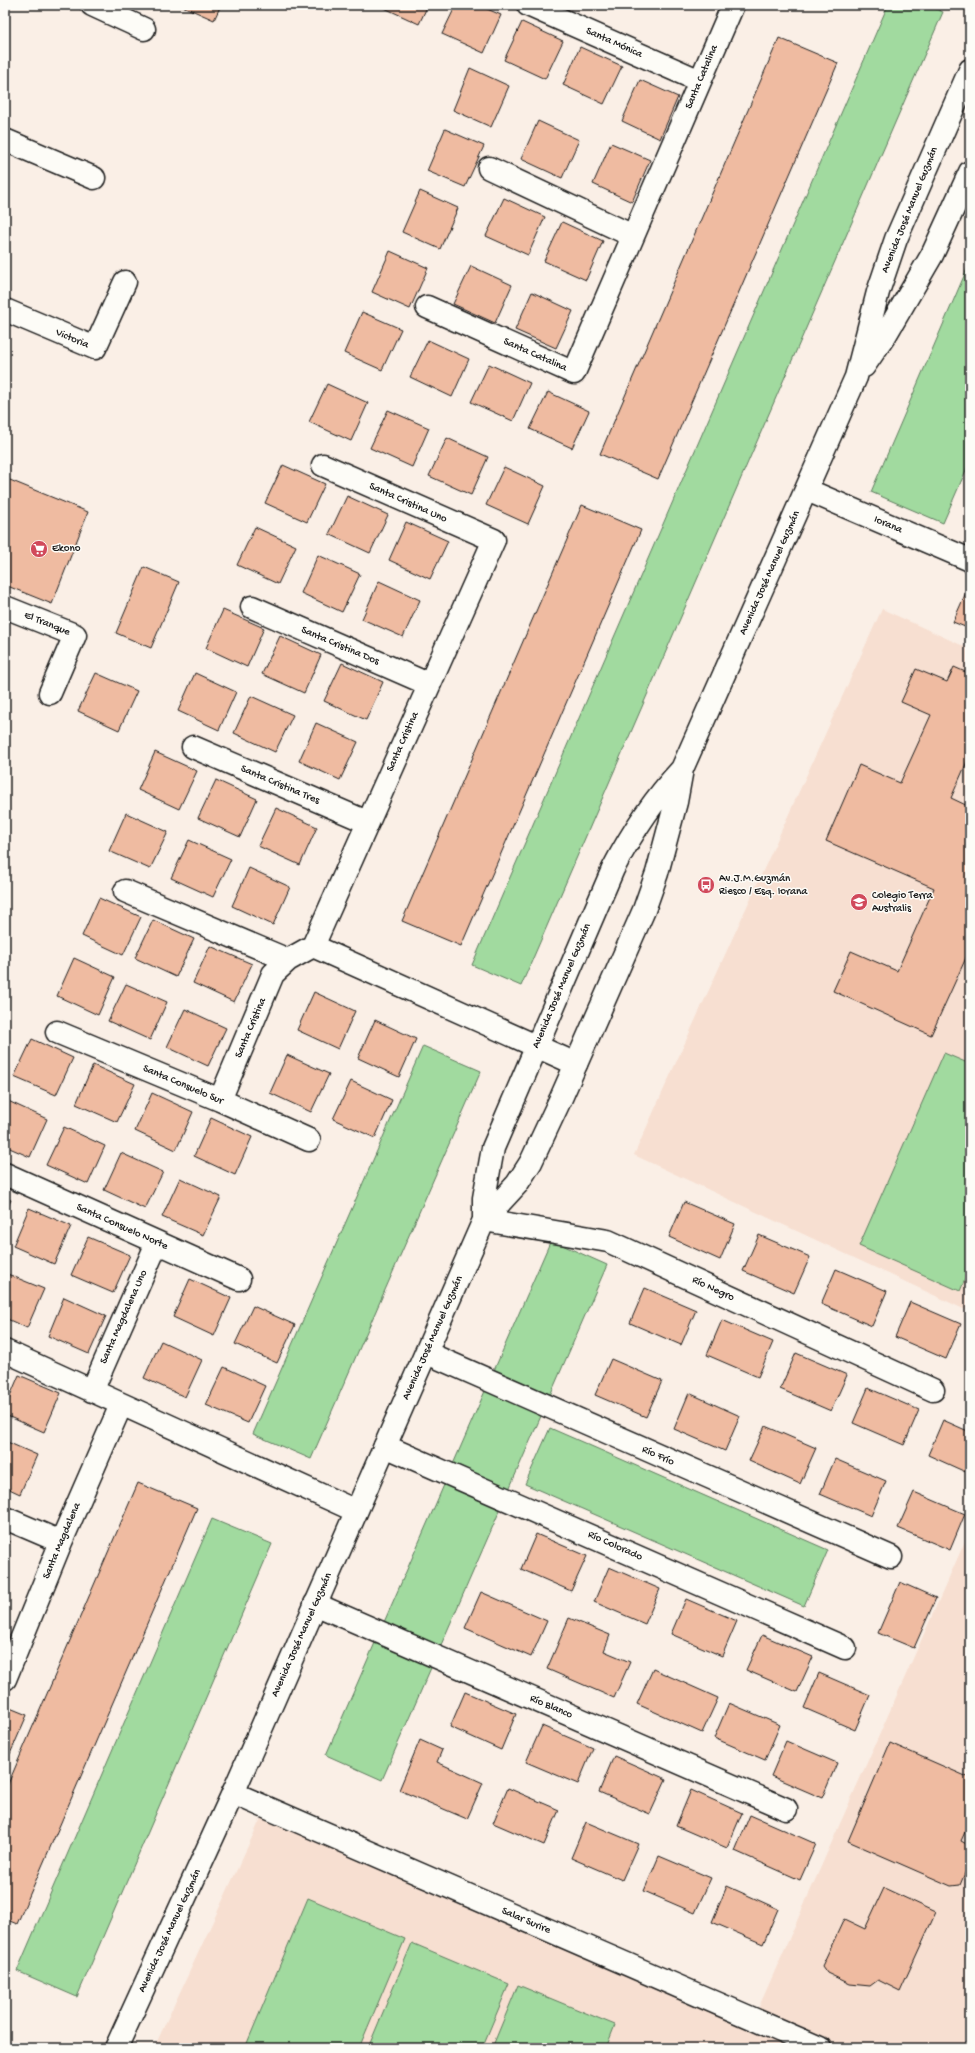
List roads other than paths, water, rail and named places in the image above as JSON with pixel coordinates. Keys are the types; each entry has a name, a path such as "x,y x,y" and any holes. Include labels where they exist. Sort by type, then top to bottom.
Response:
{"street":[{"path":"92,5 144,29"},
{"name":"Santa Mónica","path":"528,5 700,81"},
{"name":"Santa Catalina","path":"427,307 574,373 733,5"},
{"name":"Avenida José Manuel Guzmán","path":"116,2048 233,1793 484,1220 517,1184 531,1162 644,910 657,874 675,809 682,769 856,377 878,292 896,239 970,70"},
{"path":"5,140 94,178"},
{"path":"489,168 633,236"},
{"name":"Avenida José Manuel Guzmán","path":"856,377 886,334 917,283 932,255 970,172"},
{"name":"Victoria","path":"5,310 94,348 125,282"},
{"name":"Santa Cristina Uno","path":"323,465 494,540"},
{"name":"Iorana","path":"807,490 970,560"},
{"name":"Santa Cristina","path":"220,1100 273,974 288,960 312,946 428,684 494,540"},
{"name":"El Tranque","path":"5,607 75,635 50,693"},
{"name":"Santa Cristina Dos","path":"252,607 428,684"},
{"name":"Santa Cristina Tres","path":"193,747 367,822"},
{"name":"Avenida José Manuel Guzmán","path":"484,1220 484,1198 493,1148 536,1046 623,848 644,815 682,769"},
{"path":"126,891 288,960"},
{"path":"312,946 576,1064"},
{"name":"Santa Consuelo Sur","path":"57,1032 220,1100 309,1140"},
{"name":"Santa Consuelo Norte","path":"5,1174 239,1280"},
{"name":"Río Negro","path":"484,1220 608,1241 933,1390"},
{"name":"Santa Magdalena Uno","path":"92,1391 157,1243"},
{"path":"5,1351 356,1511"},
{"name":"Río Frío","path":"427,1353 891,1558"},
{"name":"Santa Magdalena","path":"5,1679 61,1542 122,1405"},
{"name":"Río Colorado","path":"385,1446 845,1648"},
{"path":"5,1518 61,1542"},
{"name":"Río Blanco","path":"315,1604 786,1809"},
{"name":"Salar Surire","path":"233,1793 820,2048"}],"place":[{"name":"Ekono","path":"39,549"},
{"name":"Av.J.M.Guzmán Riesco / Esq. Iorana","path":"706,885"},
{"name":"Colegio Terra Australis","path":"859,902"}]}
